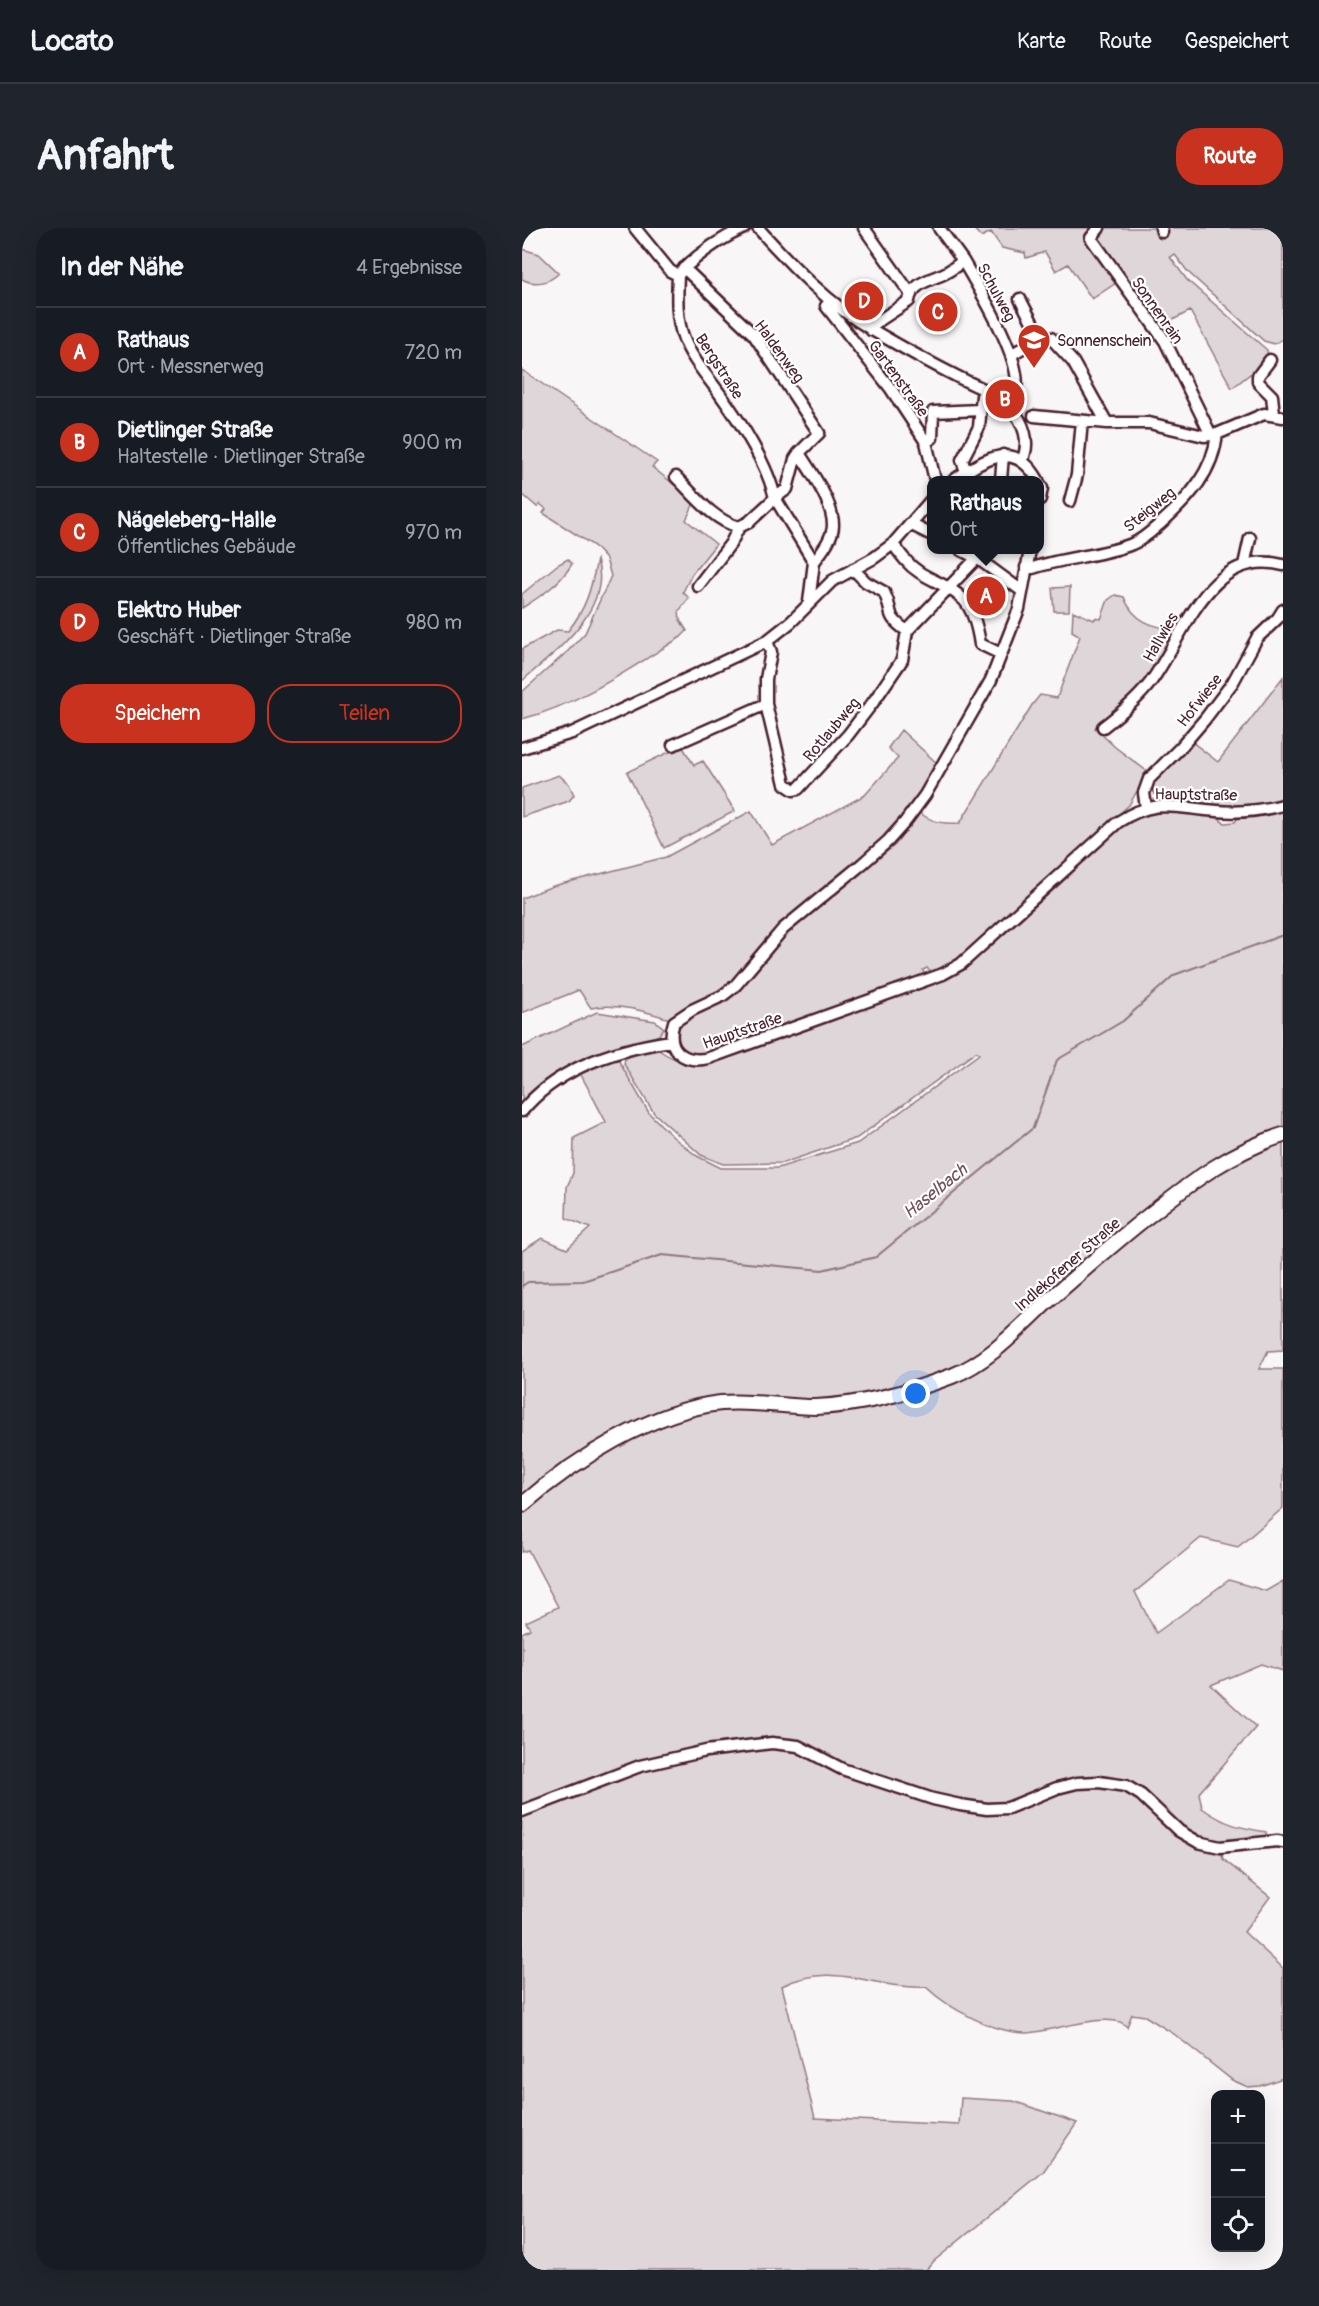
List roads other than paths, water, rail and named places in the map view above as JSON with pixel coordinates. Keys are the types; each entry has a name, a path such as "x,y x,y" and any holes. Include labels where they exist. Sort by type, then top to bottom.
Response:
{"main road":[{"name":"Indlekofener Straße","path":"522,1505 548,1482 621,1437 659,1420 693,1409 720,1403 761,1402 815,1407 866,1401 954,1375 981,1360 1009,1338 1104,1251 1213,1166 1283,1135"}],"street":[{"name":"Haldenweg","path":"635,228 670,271 681,272 754,335 819,433 799,453"},
{"path":"681,272 717,240 744,228"},
{"path":"758,228 789,263 830,302 871,330 985,390 1009,406 1027,440 1022,461"},
{"path":"864,228 910,293"},
{"name":"Schulweg","path":"939,228 963,261 990,308 1011,355 1017,387 1009,406"},
{"name":"Sonnenrain","path":"1099,228 1091,238 1165,341 1214,434"},
{"name":"Schulweg","path":"871,330 874,324 909,301 910,293 925,280 942,275 963,261"},
{"name":"Bergstraße","path":"681,272 677,301 684,339 691,354 725,401 754,449 772,483 775,498 814,562"},
{"path":"1020,299 1040,337"},
{"name":"Gartenstraße","path":"830,302 826,306 891,389 926,442 934,476"},
{"path":"1011,355 1040,337 1051,338 1073,362 1107,423"},
{"path":"1034,416 1107,423 1149,423 1204,436 1214,434 1264,414 1278,415 1272,396 1258,382 1258,376 1270,360"},
{"path":"966,472 962,460 979,427 985,390"},
{"path":"926,442 932,438 933,411 980,410"},
{"path":"1070,501 1077,475 1082,421"},
{"name":"Steigweg","path":"1026,567 1033,568 1134,544 1154,529 1194,491 1206,473 1216,443 1214,434"},
{"path":"698,586 731,543 739,527 749,522 787,489 795,459 799,453 820,488 833,525 832,532 814,562 809,603"},
{"path":"1001,476 1003,455"},
{"path":"960,476 994,456 1003,455 1022,461 1034,476"},
{"path":"676,477 716,516 739,527"},
{"path":"522,748 572,734 767,641 787,626 832,581 893,544 927,506"},
{"path":"912,525 927,532"},
{"path":"1245,565 1250,538"},
{"path":"893,544 904,560 920,573 965,600 971,611 980,644 1001,654"},
{"path":"853,569 866,582 884,592 891,617 907,631 980,554 1023,591"},
{"name":"Hauptstraße","path":"1029,554 1023,591 1014,624 991,680 925,795 888,842 783,928 735,986 722,996 692,1010 674,1022 671,1041 675,1049 687,1059 698,1061 709,1058 943,974 961,964 1118,822 1146,808 1169,805 1221,812 1283,805"},
{"name":"Hallwies","path":"1103,727 1129,706 1150,683 1186,621 1217,582 1245,565 1257,561 1283,565"},
{"name":"Hofwiese","path":"1146,808 1144,793 1149,779 1181,747 1205,718 1233,682 1257,638 1283,610"},
{"name":"Rotlaubweg","path":"767,641 771,652 766,679 766,704 785,784 794,790 798,789 848,735 874,701 902,660 907,631"},
{"path":"673,746 766,704"},
{"path":"522,1111 563,1074 609,1055 671,1041"},
{"path":"522,1811 640,1766 706,1751 772,1743 798,1746 842,1769 933,1799 987,1809 1008,1808 1057,1788 1077,1783 1099,1782 1126,1786 1151,1803 1179,1831 1198,1842 1220,1847 1283,1842"}],"waterway":[{"name":"Haselbach","path":"522,1286 528,1282 583,1281 662,1255 822,1270 876,1257 1033,1128 1057,1060 1123,1021 1174,975 1283,935"}],"place":[{"name":"Elektro Huber","path":"864,301"},
{"name":"Nägeleberg-Halle","path":"938,312"},
{"name":"Sonnenschein","path":"1034,369"},
{"name":"Dietlinger Straße","path":"1005,399"},
{"name":"Rathaus","path":"986,596"}]}
